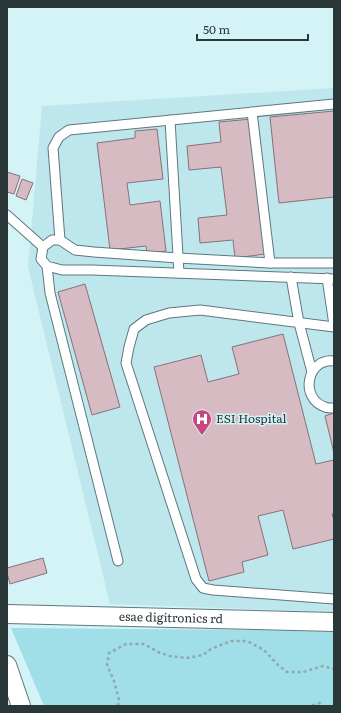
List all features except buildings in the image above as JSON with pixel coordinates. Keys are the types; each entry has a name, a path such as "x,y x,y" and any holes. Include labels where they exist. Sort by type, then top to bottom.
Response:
{"street":[{"name":"esae digitronics rd","path":"7,614 334,622"},
{"path":"7,665 21,706"}],"lane":[{"path":"60,240 53,148 59,137 69,130 334,104"},
{"path":"252,112 270,263"},
{"path":"170,120 179,273"},
{"path":"7,215 43,247"},
{"path":"334,263 270,263 75,250 60,240 52,240 43,247 41,259 48,266 62,270 330,278 334,326 200,310 169,313 146,320 134,329 126,363 196,579 203,588 334,599"},
{"path":"48,266 50,293 118,560"},
{"path":"290,277 299,323 312,372"},
{"path":"334,361 330,360 320,364 312,372 308,382 309,392 315,401 324,407 334,408"}],"path":[{"path":"118,706 119,700 114,681 107,665 109,653 126,644 144,644 158,652 170,656 187,658 203,655 211,649 231,641 247,641 264,650 287,672 303,672 323,666 334,669"},
{"path":"313,706 320,703 323,706"}],"shaded area":[{"name":"ESI Hospital","path":"334,88 334,612 110,604 28,267 42,106"},
{"path":"11,628 334,632 334,706 44,706"}],"place":[{"name":"ESI Hospital","path":"202,436"}]}
